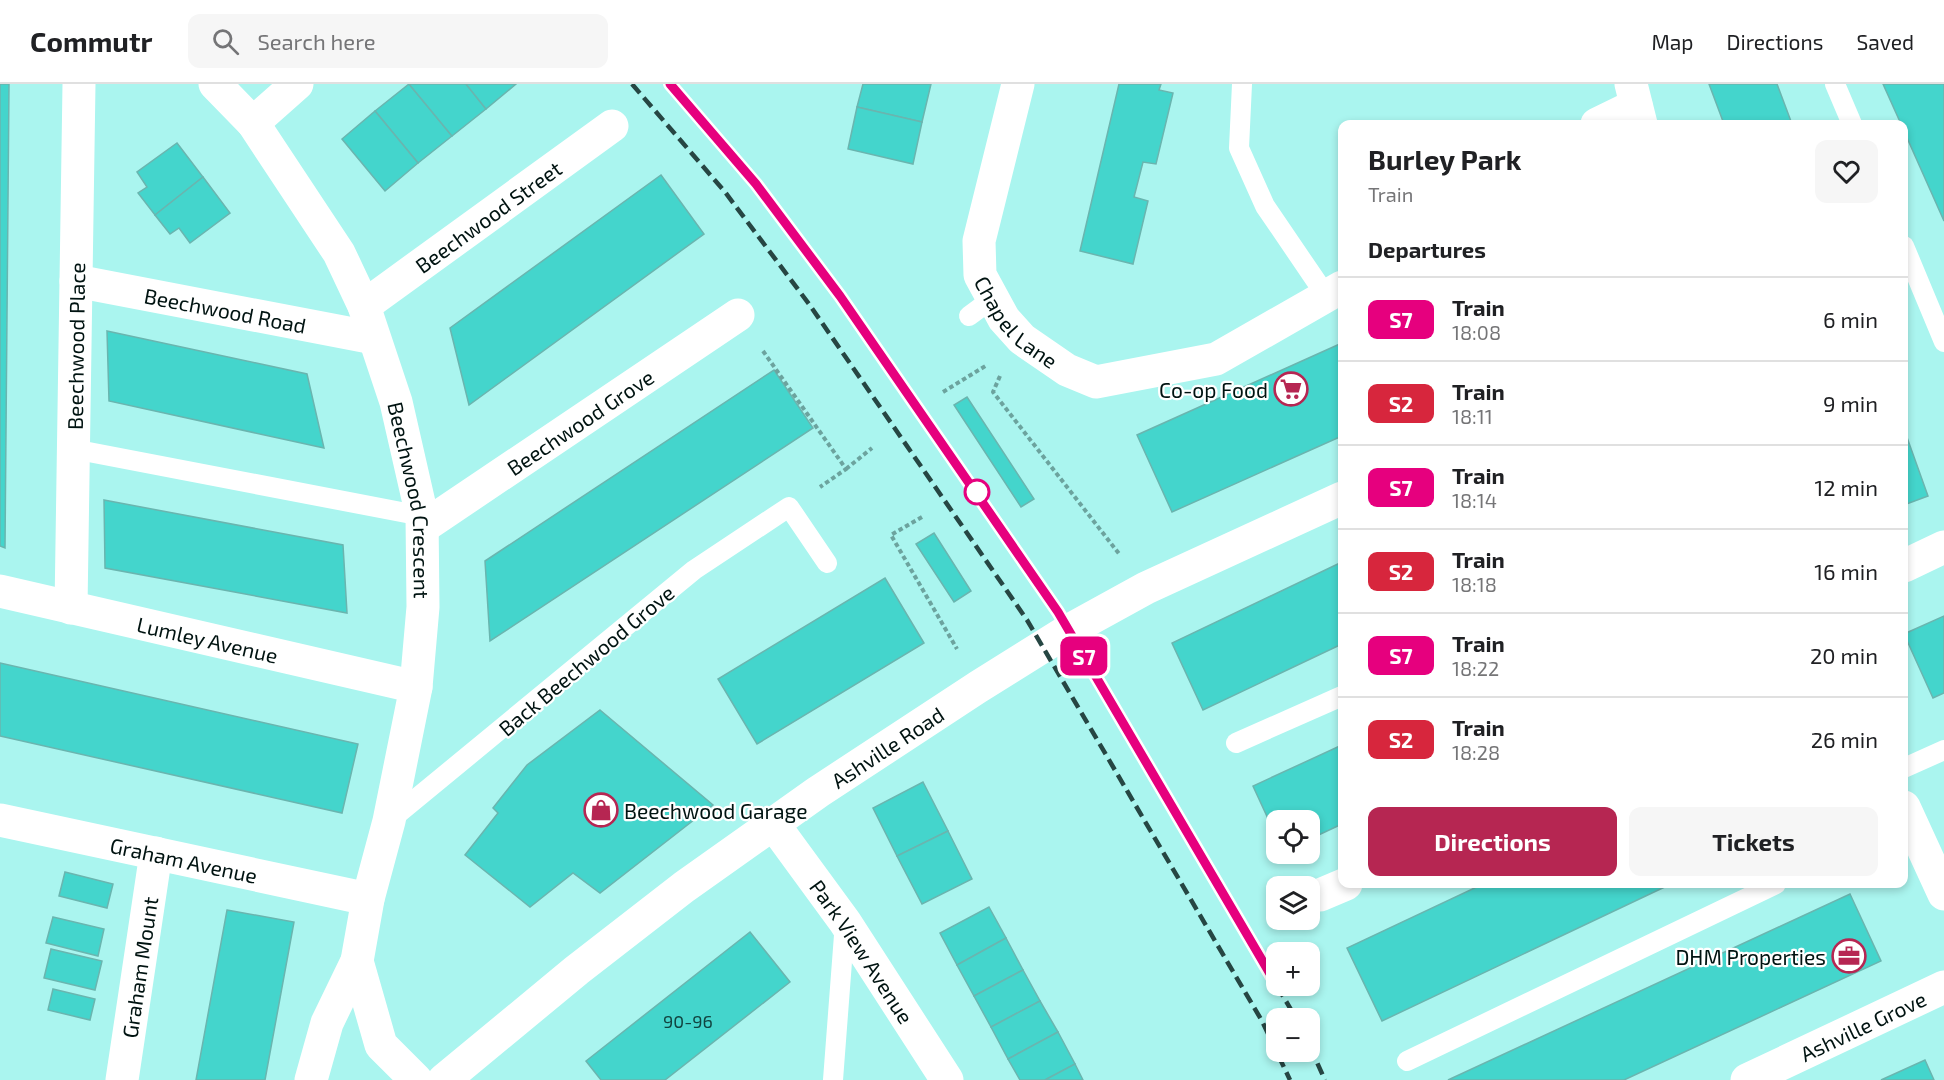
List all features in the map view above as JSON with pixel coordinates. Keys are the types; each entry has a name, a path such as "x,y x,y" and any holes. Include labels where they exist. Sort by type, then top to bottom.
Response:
{"street":[{"name":"Beechwood Place","path":"71,608 79,84"},
{"name":"Beechwood Crescent","path":"215,84 254,123 339,254 364,306 396,402 423,521 423,607 416,687 388,821 368,899 357,960 327,1023 311,1080"},
{"path":"254,123 297,84"},
{"name":"Chapel Lane","path":"1018,84 979,241 980,307 1067,370 1096,382 1216,359 1335,292"},
{"path":"1605,120 1636,104"},
{"name":"Beechwood Street","path":"364,306 612,126"},
{"name":"Beechwood Road","path":"76,281 374,338"},
{"name":"Beechwood Grove","path":"423,521 738,315"},
{"name":"Ashville Road","path":"444,1080 586,963 684,887 818,792 978,687 1066,632 1146,588 1338,500"},
{"path":"1908,564 1944,547"},
{"name":"Lumley Avenue","path":"0,591 416,687"},
{"name":"Graham Avenue","path":"0,820 368,899"},
{"path":"1908,822 1944,894"},
{"name":"Park View Avenue","path":"774,825 845,922 947,1080"},
{"name":"Graham Mount","path":"122,1080 156,853"},
{"name":"Beechwood Crescent","path":"357,960 381,1045 417,1080"},
{"name":"Ashville Grove","path":"1747,1080 1944,987"}],"lane":[{"path":"1242,84 1239,148 1265,206 1335,292"},
{"path":"1835,84 1850,120"},
{"path":"1908,256 1944,342"},
{"path":"73,449 423,521"},
{"path":"789,507 826,563"},
{"name":"Back Beechwood Grove","path":"388,821 694,570 789,507"},
{"path":"1236,743 1338,698"},
{"path":"1908,766 1944,750"},
{"path":"1407,1061 1768,888"},
{"path":"833,1080 845,922"}],"path":[{"path":"738,315 846,469"},
{"path":"943,392 994,360 1022,339"},
{"path":"994,360 1001,371 993,392 1146,588"},
{"path":"789,507 846,469 872,448"},
{"path":"922,517 891,535 958,650"}],"building":[{"path":"0,84 9,84 5,548 0,546"},
{"path":"409,84 452,136 418,163 375,111"},
{"path":"409,84 466,84 486,109 452,136"},
{"path":"466,84 516,84 486,109"},
{"path":"863,84 931,84 922,122 857,107"},
{"path":"1119,84 1161,84 1159,90 1173,93 1156,164 1143,162 1134,197 1148,201 1133,264 1080,251"},
{"path":"1709,84 1777,84 1790,120 1722,120"},
{"path":"1883,84 1944,84 1944,221 1908,140 1908,120 1899,120"},
{"path":"857,107 922,122 913,164 848,149"},
{"path":"375,111 418,163 385,191 342,139"},
{"path":"177,143 203,177 155,215 138,193 147,187 137,172"},
{"path":"661,175 704,234 469,405 450,328"},
{"path":"203,177 230,213 190,243 179,228 170,234 155,215"},
{"path":"107,331 307,374 324,448 109,401"},
{"name":"Co-op Food","path":"1338,345 1338,438 1172,512 1137,435"},
{"path":"774,370 813,428 490,641 485,561"},
{"path":"967,397 1034,499 1021,507 954,405"},
{"path":"1908,440 1928,496 1908,504"},
{"path":"104,500 343,545 347,613 105,568"},
{"path":"934,533 971,591 954,602 916,544"},
{"path":"1338,564 1338,646 1203,710 1172,643"},
{"path":"885,578 924,643 757,744 718,679"},
{"path":"1944,616 1944,693 1933,698 1908,643 1908,632"},
{"path":"0,663 358,744 342,813 0,736"},
{"name":"Beechwood Garage","path":"600,710 713,805 600,893 573,873 530,907 465,855 498,813 493,808 527,765"},
{"path":"1338,747 1338,826 1320,834 1320,810 1266,810 1266,814 1253,786"},
{"path":"923,782 948,831 897,856 873,808"},
{"path":"948,831 972,879 922,904 897,856"},
{"path":"65,872 113,884 107,908 59,896"},
{"path":"1474,888 1663,888 1382,1021 1347,948"},
{"path":"1850,894 1881,961 1624,1080 1448,1080"},
{"path":"989,907 1006,938 957,965 940,933"},
{"path":"227,910 294,922 265,1080 196,1080"},
{"path":"53,917 104,929 98,956 46,943"},
{"path":"750,932 790,982 665,1080 601,1080 586,1061"},
{"path":"1006,938 1023,970 974,996 957,965"},
{"path":"51,949 102,961 95,990 44,978"},
{"path":"1023,970 1040,1001 991,1027 974,996"},
{"path":"53,989 95,999 90,1020 48,1010"},
{"path":"1040,1001 1058,1032 1008,1059 991,1027"},
{"path":"1058,1032 1075,1064 1045,1080 1020,1080 1008,1059"},
{"path":"1925,1060 1934,1080 1881,1080"},
{"path":"1075,1064 1083,1080 1045,1080"}],"railway":[{"path":"632,84 725,192 809,304 1027,620 1262,1021 1290,1080"},
{"path":"670,84 756,184 840,296 1058,612 1266,967"},
{"path":"1283,996 1290,1008"},
{"path":"1317,1062 1325,1080"}],"train":[{"name":"S7","path":"670,84 756,184 840,296 1058,612 1266,967"}],"place":[{"name":"Co-op Food","path":"1291,389"},
{"name":"Beechwood Garage","path":"601,810"},
{"name":"DHM Properties","path":"1849,956"}]}
